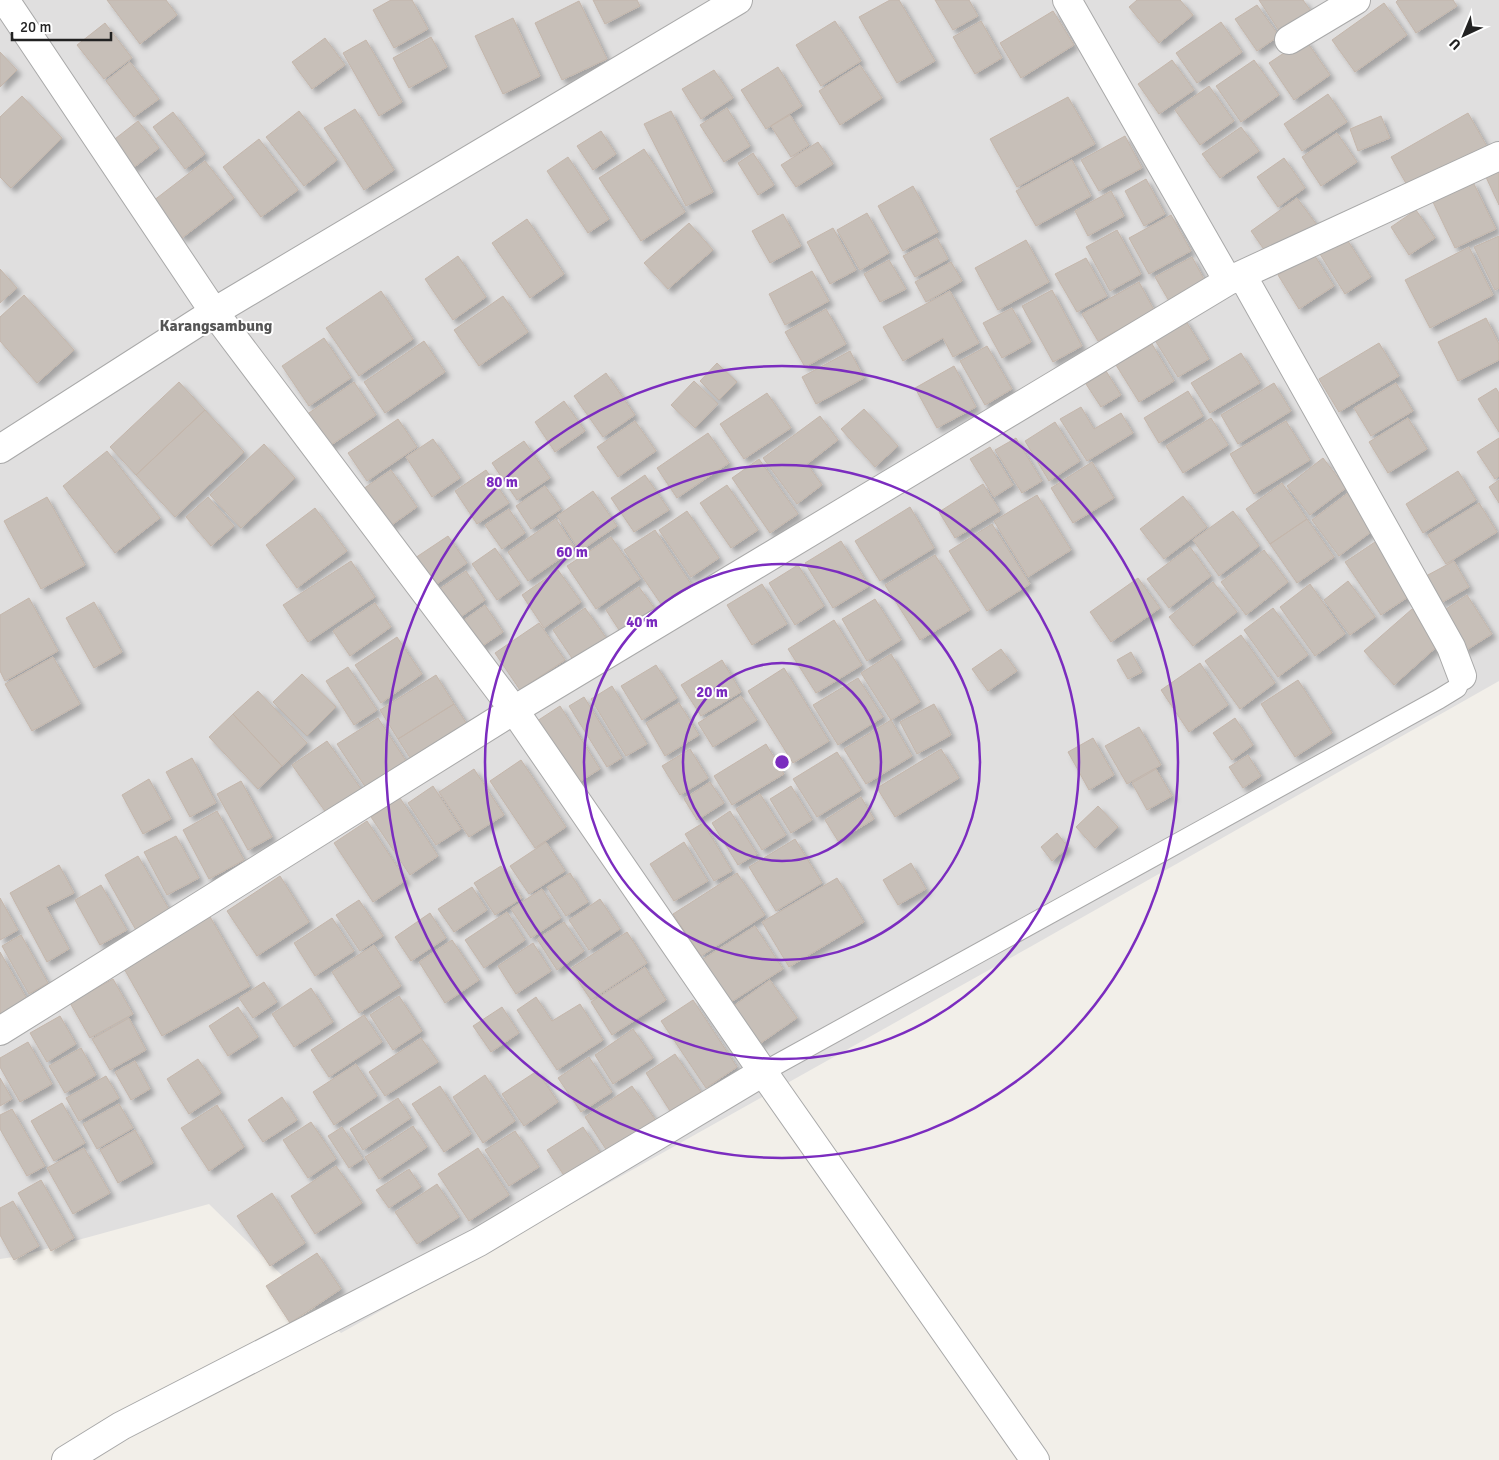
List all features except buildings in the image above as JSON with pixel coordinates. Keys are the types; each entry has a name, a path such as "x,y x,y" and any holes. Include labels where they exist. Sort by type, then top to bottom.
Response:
{"street":[{"path":"5,0 214,312 514,710 763,1072 1034,1460"},
{"path":"1067,0 1235,278 1451,647 1462,676"},
{"path":"1289,40 1356,0"},
{"path":"0,449 214,312 733,1"},
{"path":"0,1031 514,710 1235,278 1499,156"},
{"path":"66,1460 121,1426 479,1242 763,1072"}],"lane":[{"path":"763,1072 1439,699 1457,688 1462,676"}],"shaded area":[{"path":"0,0 1499,0 1499,681 1030,947 341,1333 209,1204 20,1256 0,1259"}],"district":[{"name":"Karangsambung","path":"216,325"}]}
